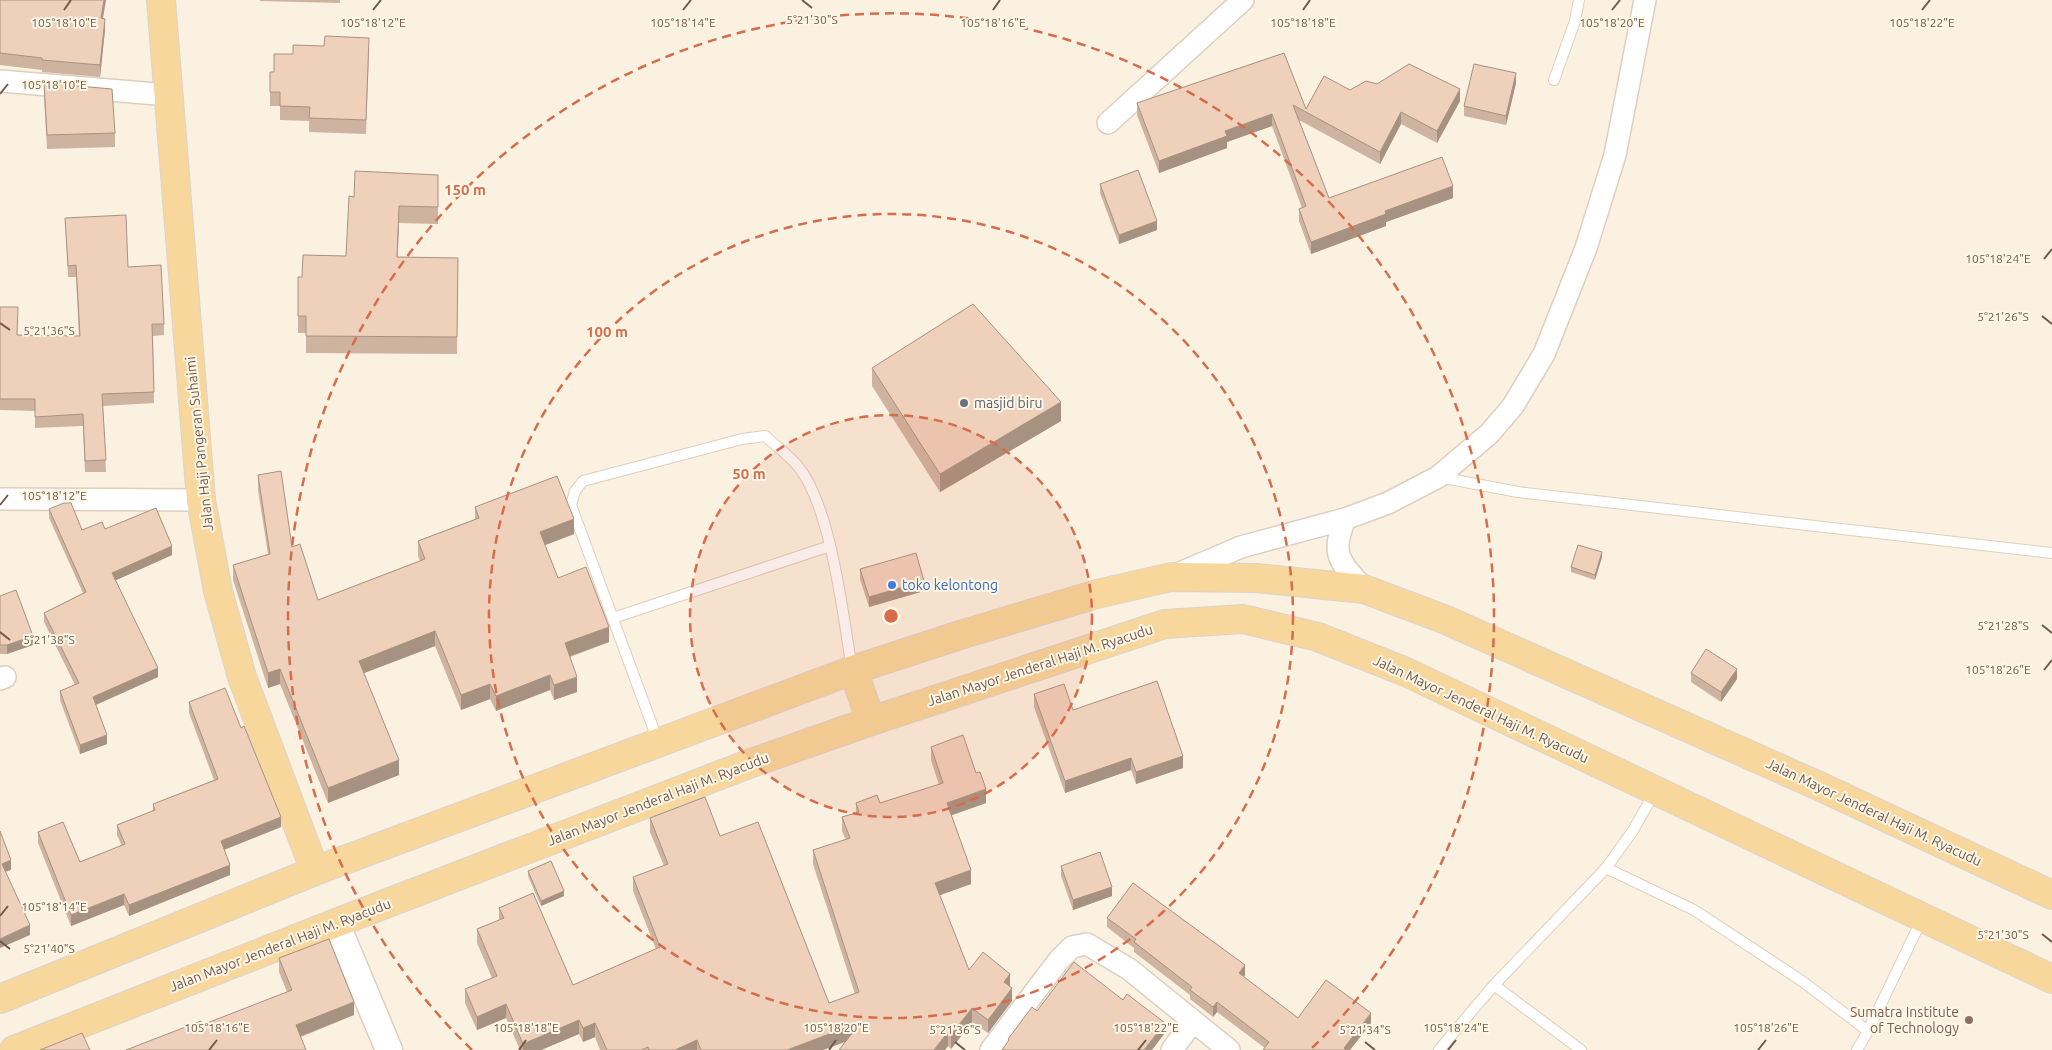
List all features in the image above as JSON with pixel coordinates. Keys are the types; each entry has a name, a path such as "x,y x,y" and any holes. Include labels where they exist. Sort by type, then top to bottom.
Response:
{"main road":[{"name":"Jalan Haji Pangeran Suhaimi","path":"161,0 201,500 218,592 242,677 315,871"},
{"name":"Jalan Mayor Jenderal Haji M. Ryacudu","path":"0,1000 315,871 658,741 853,670 963,634 1088,597 1170,578 1256,578 1364,589 1455,624 1819,786 2052,895"},
{"name":"Jalan Mayor Jenderal Haji M. Ryacudu","path":"14,1050 336,923 746,765 871,720 1165,624 1243,619 1318,637 1406,672 1655,792 1923,916 2052,979"},
{"path":"853,670 871,720"}],"street":[{"path":"1108,123 1243,0"},
{"path":"1170,578 1241,547 1345,519 1388,503 1438,477 1490,434 1514,406 1544,354 1586,248 1615,155 1645,0"},
{"path":"0,81 169,95"},
{"path":"0,499 201,500"},
{"path":"1345,519 1338,537 1339,556 1344,567 1364,589"},
{"path":"336,923 389,1050"},
{"path":"991,1050 1059,960 1072,948 1087,944 1128,969 1229,1050"},
{"path":"1172,1050 1193,1021"}],"lane":[{"path":"1554,80 1575,21 1579,0"},
{"path":"658,741 571,505 575,491 582,481 742,439 764,436 797,464 815,496 830,546 853,670"},
{"path":"1438,477 1518,492 2052,554"},
{"path":"613,618 830,546"},
{"path":"1439,1050 1494,985 1606,868 1632,832 1655,792"},
{"path":"1606,868 1694,910 1802,981 1868,1030"},
{"path":"1857,1050 1923,916"},
{"path":"1494,985 1582,1050"}],"building":[{"path":"0,0 104,0 101,18 105,19 100,65 42,60 42,58 0,53"},
{"path":"325,36 369,38 366,120 309,118 310,107 280,106 280,92 270,92 270,72 274,72 274,54 293,54 293,45 324,46"},
{"path":"1284,53 1306,109 1324,76 1350,90 1366,81 1377,84 1409,64 1460,89 1437,131 1401,112 1380,152 1293,105 1329,198 1442,157 1453,186 1385,211 1386,214 1311,242 1299,209 1306,206 1272,114 1225,131 1227,136 1159,161 1137,103"},
{"path":"1474,64 1516,73 1506,116 1464,106"},
{"path":"44,83 112,89 115,133 47,135"},
{"path":"1138,170 1157,221 1119,235 1100,184"},
{"path":"355,171 438,175 438,207 399,206 397,257 458,258 457,337 306,336 306,316 298,316 298,277 302,277 303,255 346,256 349,196 354,197"},
{"path":"126,215 128,267 161,265 164,324 152,324 154,392 102,394 106,460 85,461 83,414 35,417 35,399 0,399 0,307 18,307 17,335 80,336 76,265 68,266 65,218"},
{"name":"masjid biru","path":"973,304 1061,402 940,474 872,368"},
{"path":"281,471 292,547 300,544 318,600 425,559 418,541 479,518 475,507 557,476 574,519 540,532 558,578 586,567 609,627 565,643 577,677 554,685 550,675 496,696 490,684 461,695 435,631 359,661 399,760 328,788 280,669 268,673 233,565 270,554 258,475"},
{"path":"64,503 71,503 82,530 102,522 105,529 156,508 172,546 112,573 158,668 93,697 107,735 80,745 60,691 79,683 44,613 86,592 49,509"},
{"path":"1578,545 1602,552 1595,575 1571,567"},
{"name":"toko kelontong","path":"916,553 924,581 869,597 860,569"},
{"path":"16,590 33,636 7,645 0,645 0,596"},
{"path":"1706,649 1737,669 1721,692 1691,673"},
{"path":"1157,681 1183,756 1136,772 1131,758 1065,781 1034,694 1064,684 1073,710"},
{"path":"225,688 241,728 244,726 281,817 221,841 230,865 129,905 124,894 71,915 38,832 63,822 80,862 125,844 117,825 155,810 153,804 218,779 189,702"},
{"path":"963,735 976,773 980,772 986,789 947,803 971,870 935,883 969,970 983,952 1010,974 1004,982 1012,988 988,1020 972,1008 951,1035 948,1032 934,1050 839,1050 861,1022 787,1050 701,1050 697,1040 675,1050 649,1050 648,1047 641,1050 607,1050 595,1023 583,1028 579,1020 523,1044 506,1004 477,1017 465,989 497,976 477,929 504,918 499,908 533,893 573,985 660,947 633,877 668,864 650,818 705,797 720,836 758,822 829,1003 859,992 813,850 850,838 842,817 859,812 856,803 877,795 880,803 943,783 931,747"},
{"path":"0,831 11,860 2,864 30,925 0,939"},
{"path":"1100,852 1112,887 1073,900 1061,866"},
{"path":"551,861 564,891 541,901 528,871"},
{"path":"1133,883 1245,965 1239,973 1298,1018 1326,980 1371,1013 1344,1048 1346,1050 1263,1050 1269,1042 1217,1002 1213,1007 1190,990 1192,987 1134,942 1136,939 1107,918"},
{"path":"329,939 354,1002 296,1025 306,1050 126,1050 201,1021 202,1025 292,990 279,958"},
{"path":"1074,962 1123,1000 1127,994 1165,1023 1144,1050 1002,1050 1032,1007 1037,1011"},
{"path":"82,1033 90,1050 40,1050"}],"place":[{"name":"masjid biru","path":"964,403"},
{"name":"toko kelontong","path":"892,585"},
{"name":"Sumatra Institute of Technology","path":"1969,1020"}]}
